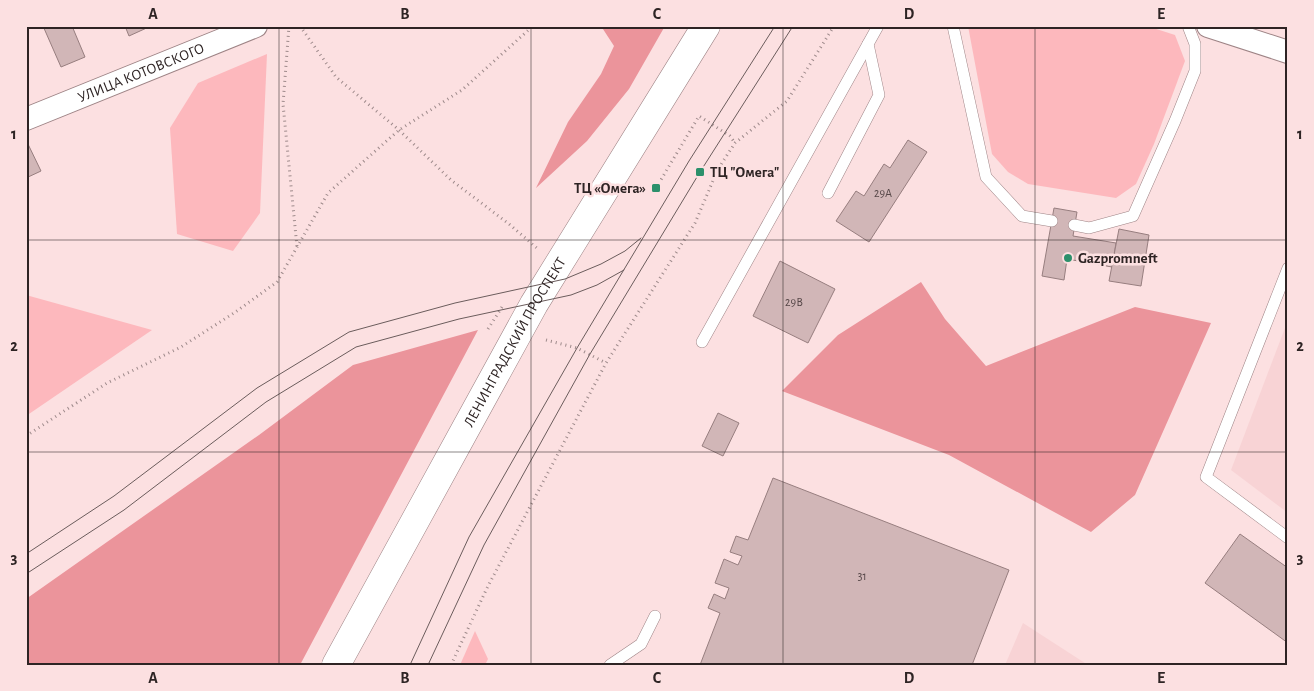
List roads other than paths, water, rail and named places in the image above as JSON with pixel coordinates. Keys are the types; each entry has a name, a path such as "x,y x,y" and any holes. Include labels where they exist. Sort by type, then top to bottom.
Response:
{"main road":[{"name":"ЛЕНИНГРАДСКИЙ ПРОСПЕКТ","path":"336,665 534,304 706,26"}],"street":[{"name":"УЛИЦА КОТОВСКОГО","path":"26,119 256,26"},
{"path":"1208,26 1288,52"}],"lane":[{"path":"702,342 878,26"},
{"path":"953,26 986,177 1022,216 1052,221"},
{"path":"1074,225 1090,228 1133,216 1195,71 1195,44 1188,26"},
{"path":"828,193 879,95 868,44"},
{"path":"1288,268 1206,477 1288,538"},
{"path":"610,665 641,644 655,616"}],"tram line":[{"path":"410,665 469,537 577,348 689,161 775,26"},
{"path":"428,665 484,545 590,354 700,172 793,26"},
{"path":"26,554 114,496 257,388 349,332 455,303 565,279 601,264 625,251 641,238"},
{"path":"26,574 124,510 266,402 356,347 459,319 571,295 597,285 624,270"}],"place":[{"name":"ТЦ \"Омега\"","path":"700,172"},
{"name":"ТЦ «Омега»","path":"656,188"},
{"name":"Gazpromneft","path":"1068,258"}]}
